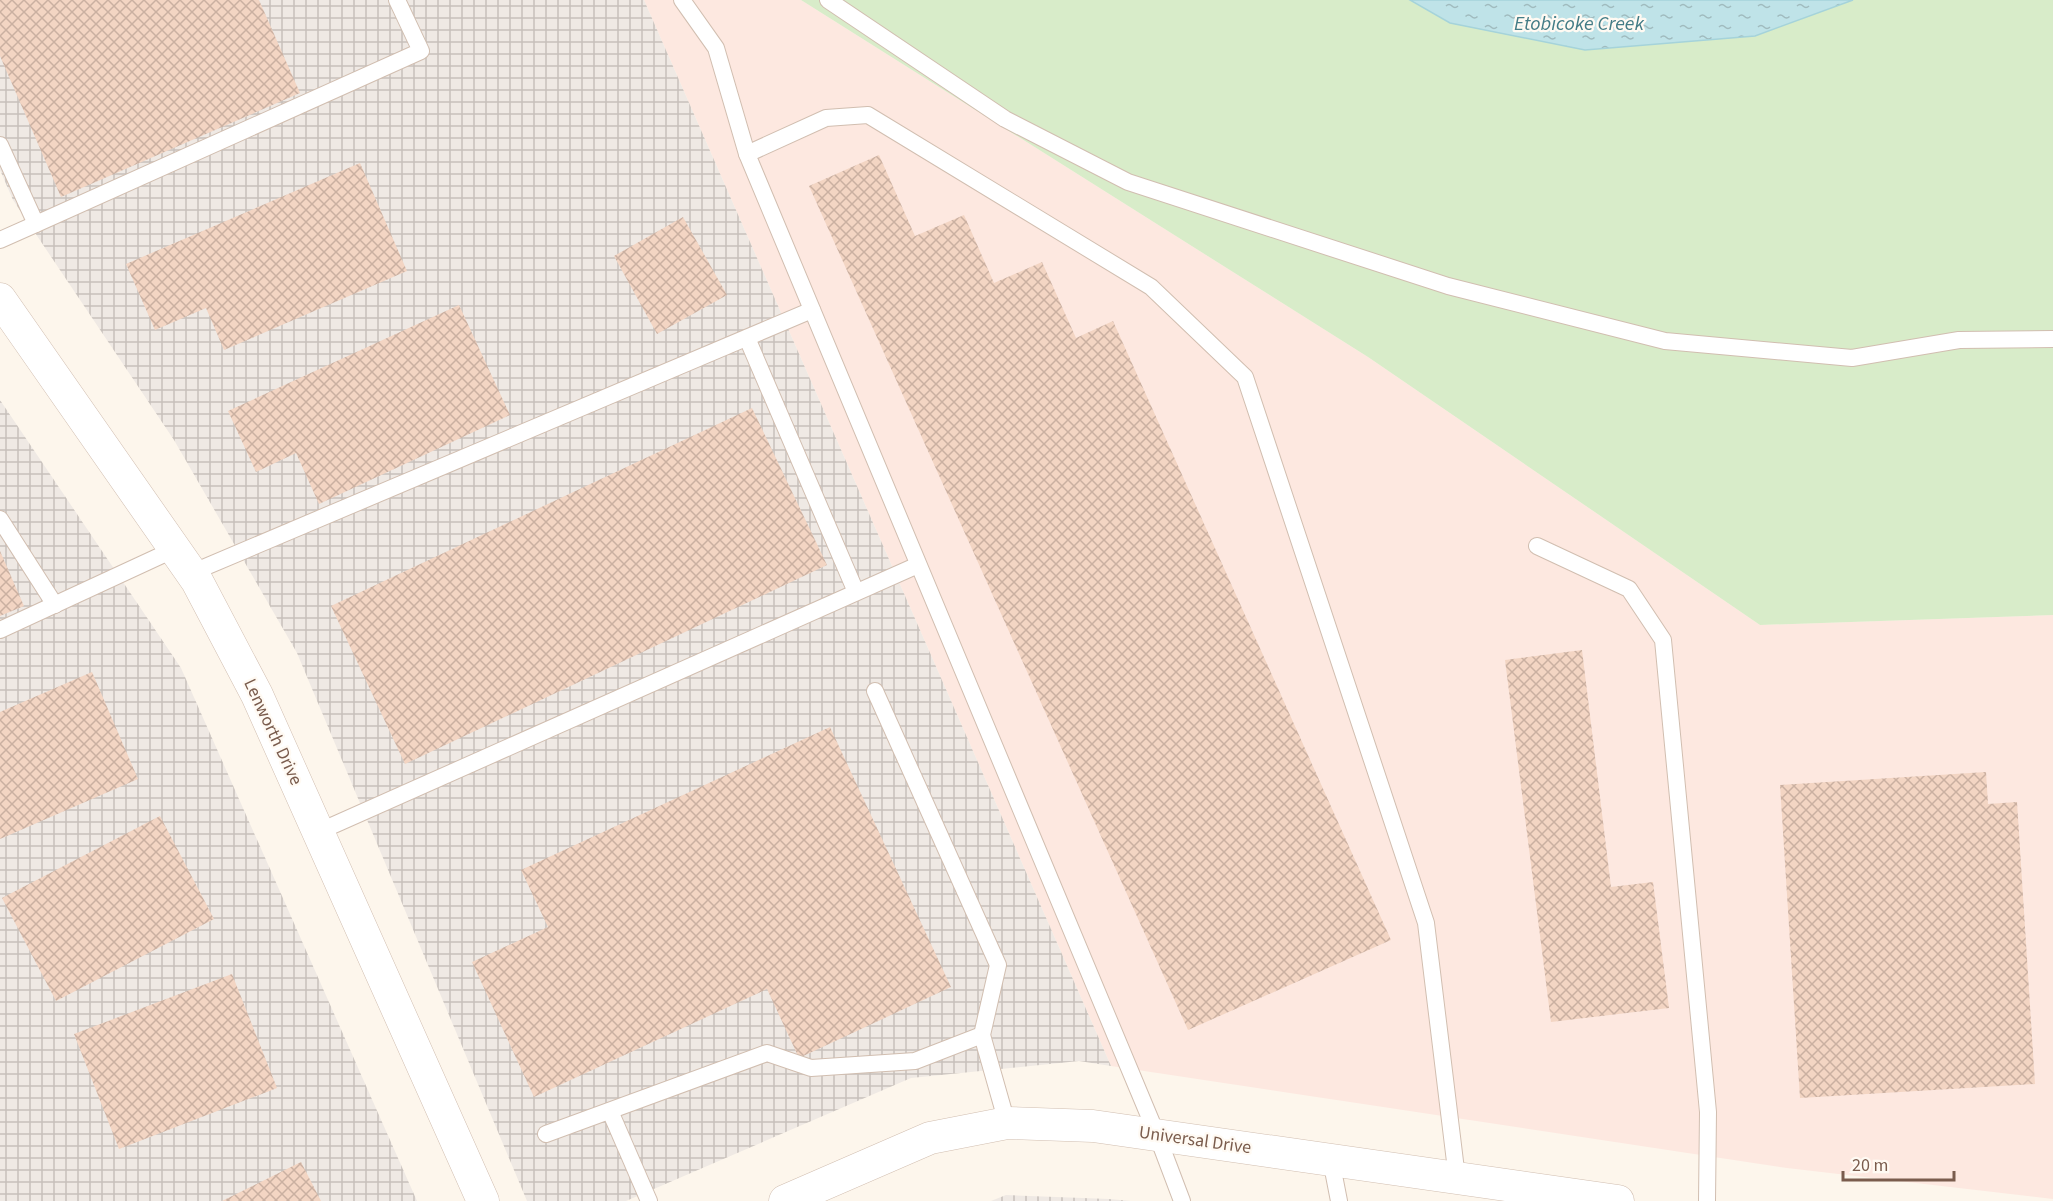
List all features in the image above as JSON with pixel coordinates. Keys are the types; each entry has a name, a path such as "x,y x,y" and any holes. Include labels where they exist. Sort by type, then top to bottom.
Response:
{"street":[{"name":"Lenworth Drive","path":"0,299 183,561 257,695 483,1201"},
{"name":"Universal Drive","path":"784,1201 930,1138 1007,1123 1093,1125 1457,1178 1502,1193 1618,1201"}],"lane":[{"path":"682,0 716,48 747,154 1157,1135 1182,1201"},
{"path":"828,0 1005,119 1128,182 1448,286 1665,341 1852,358 1959,340 2053,339"},
{"path":"0,240 421,51 402,1"},
{"path":"747,154 826,118 868,115 1150,287 1245,377 1426,923 1457,1178"},
{"path":"0,145 36,224"},
{"path":"0,630 54,605 183,561 747,338 812,310"},
{"path":"747,338 856,592"},
{"path":"0,519 54,605"},
{"path":"1537,546 1629,589 1663,640 1708,1112 1707,1201"},
{"path":"318,832 918,565"},
{"path":"875,691 998,965 982,1035 1007,1123"},
{"path":"546,1134 767,1053 811,1068 915,1061 982,1035"},
{"path":"610,1111 649,1201"},
{"path":"1331,1160 1339,1201"}],"shaded area":[{"path":"0,0 644,0 1111,1066 1079,1061 911,1078 626,1201 527,1201 297,653 174,440 13,200 0,170"},
{"path":"644,0 801,0 1368,357 1760,625 2053,615 2053,1199 1787,1168 1111,1066"},
{"path":"0,400 181,668 417,1201 0,1201"},
{"path":"1006,1195 1109,1199 1131,1201 991,1201"}],"green space":[{"path":"801,0 2053,0 2053,615 1760,625 1368,357"}],"water":[{"name":"Etobicoke Creek","path":"1410,0 1853,0 1755,36 1585,50 1450,23"}],"building":[{"path":"0,0 259,0 300,93 61,197 0,56"},
{"path":"879,155 915,236 964,215 994,283 1042,262 1076,338 1113,321 1391,940 1188,1030 809,186"},
{"path":"360,163 407,271 224,350 206,308 155,330 126,264"},
{"path":"683,217 727,295 657,334 614,256"},
{"path":"459,305 510,415 319,504 296,453 256,472 228,411"},
{"path":"752,408 827,565 405,764 331,606"},
{"path":"0,551 24,606 0,616"},
{"path":"1582,650 1611,887 1653,882 1669,1008 1551,1022 1505,660"},
{"path":"92,672 138,779 0,839 0,712"},
{"path":"830,727 951,987 799,1058 767,989 534,1097 472,962 548,927 521,870"},
{"path":"1986,772 1988,804 2017,802 2035,1084 1800,1098 1780,785"},
{"path":"160,816 214,919 56,1001 2,898"},
{"path":"232,974 277,1088 119,1149 74,1034"},
{"path":"301,1162 321,1201 222,1201"}]}
